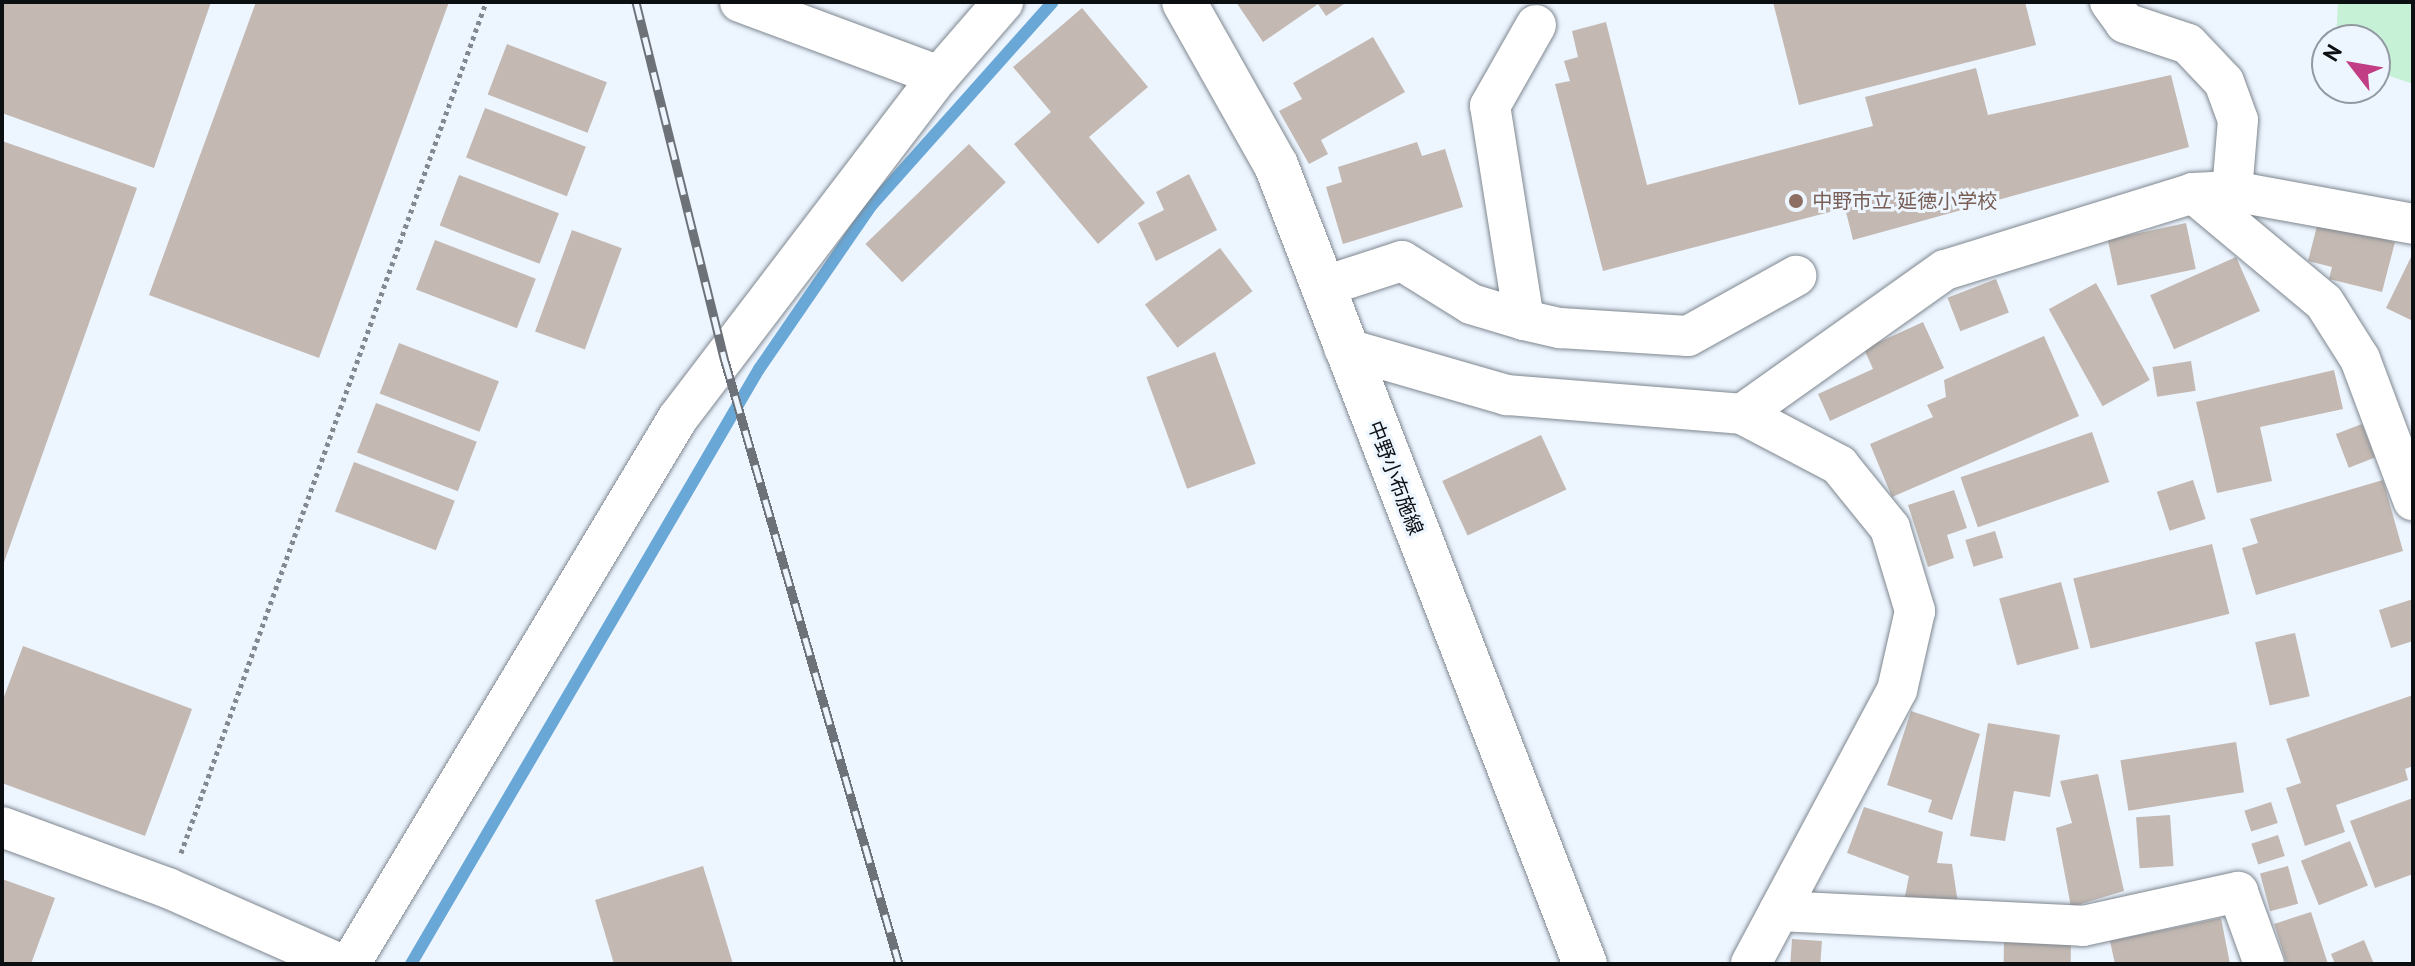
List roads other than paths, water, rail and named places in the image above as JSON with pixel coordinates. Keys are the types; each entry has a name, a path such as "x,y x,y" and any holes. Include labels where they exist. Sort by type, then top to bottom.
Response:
{"main road":[{"name":"中野小布施線","path":"1184,2 1276,165 1344,348 1585,964"}],"street":[{"path":"740,2 939,76"},
{"path":"350,964 678,418 939,76 1003,2"},
{"path":"2110,2 2125,23 2188,44 2224,82 2238,120 2212,192"},
{"path":"1524,320 1490,106 1536,25"},
{"path":"2212,192 2324,302 2360,359 2413,500"},
{"path":"1742,414 1945,270 2212,192 2413,224"},
{"path":"1322,287 1402,261 1471,304 1524,320 1560,328 1688,336 1796,276"},
{"path":"1344,348 1507,395 1742,414 1839,465 1890,528 1915,611 1897,690 1751,964"},
{"path":"2,827 168,888 340,964"},
{"path":"1779,911 2083,926 2238,892 2264,964"}],"waterway":[{"path":"411,964 759,369 871,206 1053,2"}],"railway":[{"path":"636,2 725,361 899,964"}],"place":[{"name":"中野市立 延徳小学校","path":"1796,201"}]}
